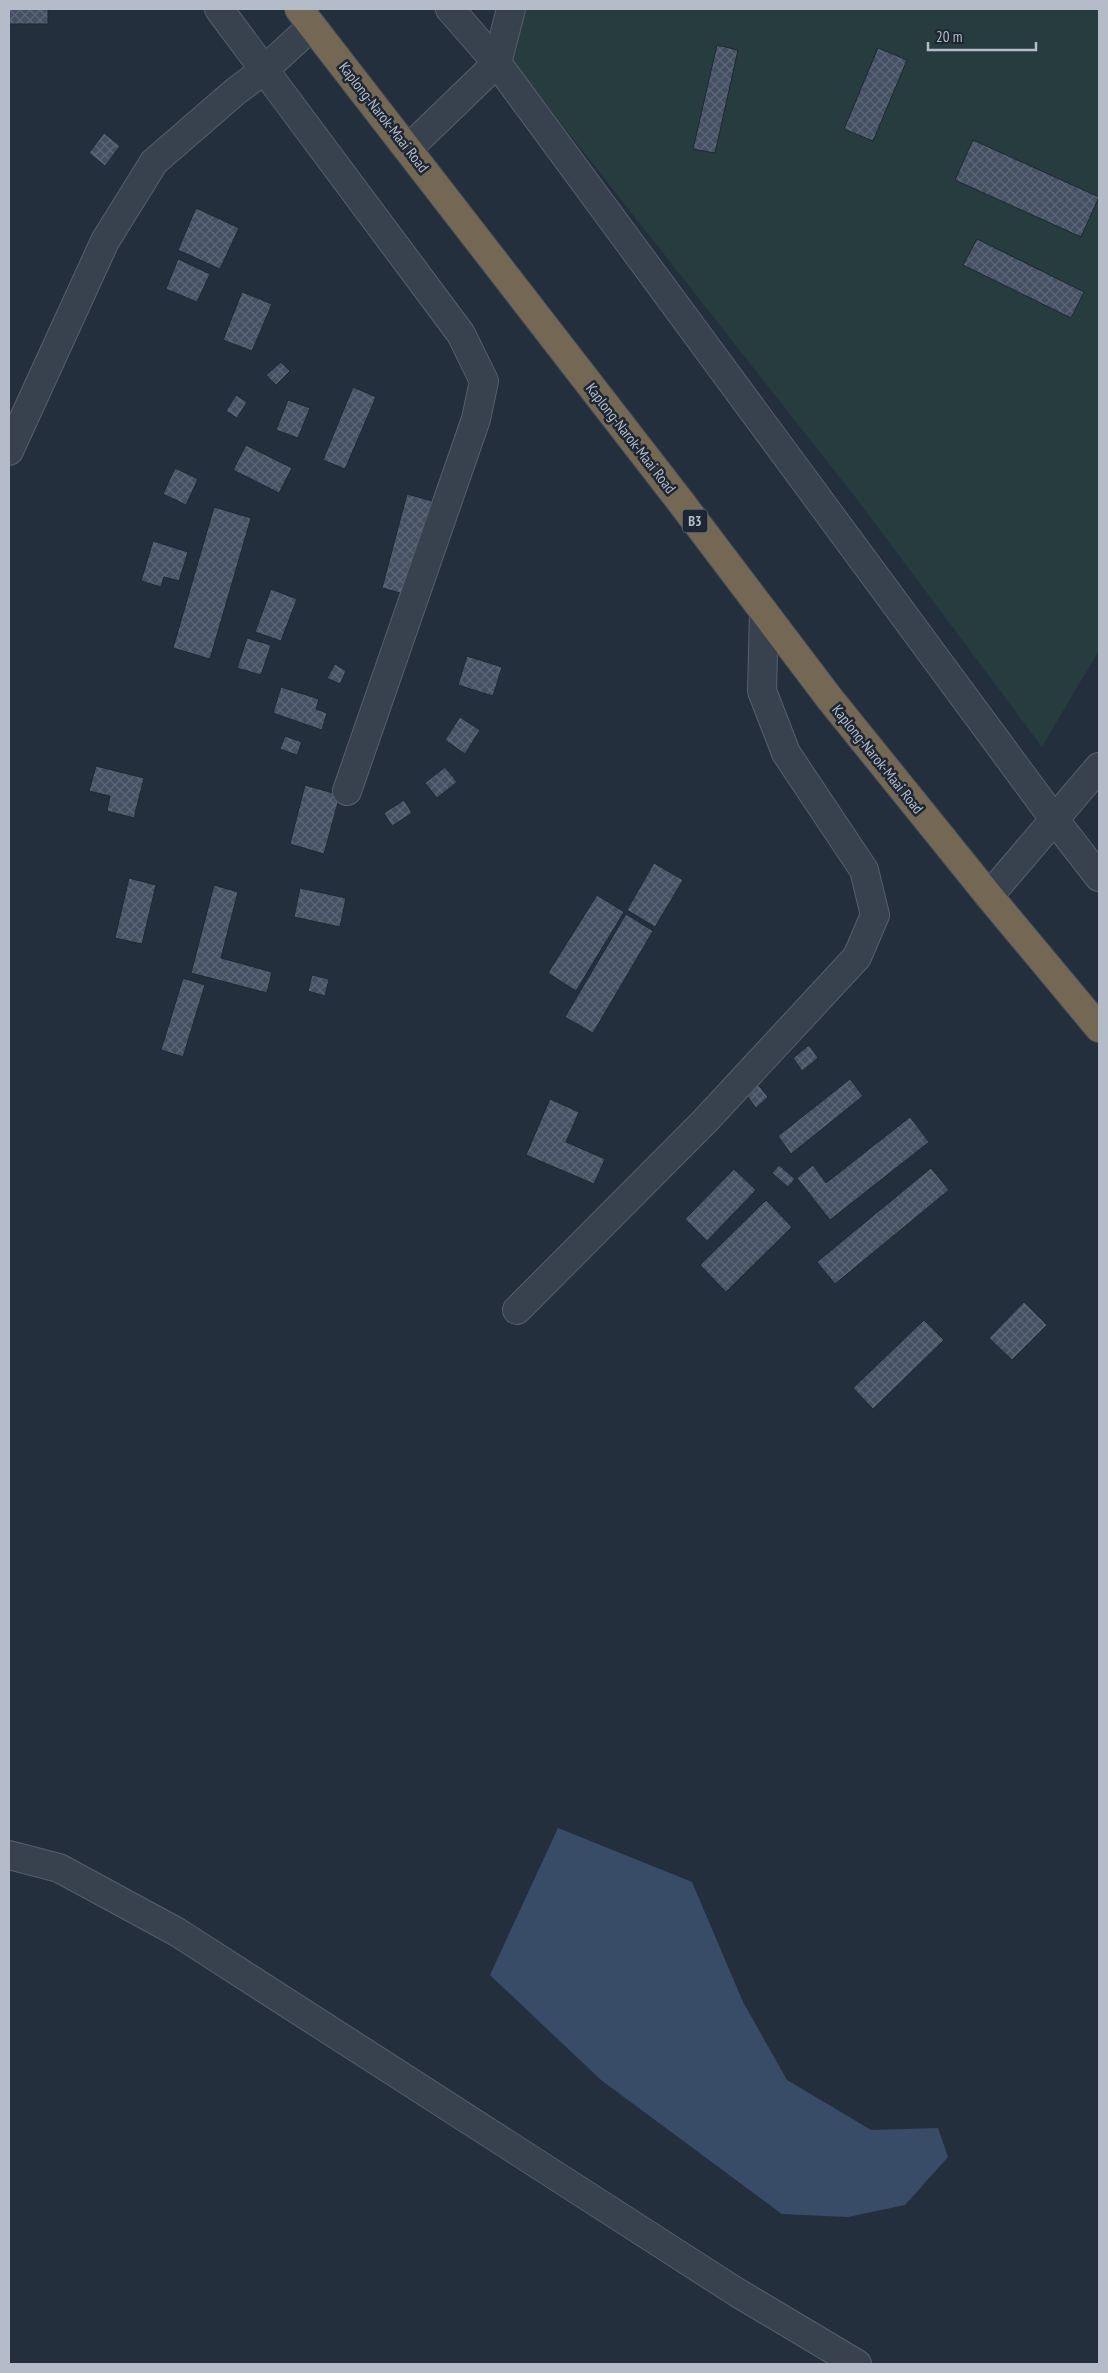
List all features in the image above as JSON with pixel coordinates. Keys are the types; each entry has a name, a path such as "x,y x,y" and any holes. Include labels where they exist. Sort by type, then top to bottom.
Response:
{"highway":[{"name":"Kaplong-Narok-Maai Road","path":"306,18 830,699 989,896 1099,1028"}],"street":[{"path":"219,9 263,71 461,334 484,382 476,419 347,791"},
{"path":"450,9 497,63 1054,819 1099,877"},
{"path":"408,149 497,63 511,9"},
{"path":"9,451 105,241 154,162 236,91 263,71 306,18"},
{"path":"517,1310 706,1120 857,957 875,915 864,870 786,754 762,692 764,612"},
{"path":"989,896 1099,767"},
{"path":"9,1855 59,1868 177,1932 738,2293 857,2364"}],"green space":[{"path":"525,9 1099,9 1099,650 1042,747 859,502 512,61"}],"water":[{"path":"558,1828 692,1882 743,2002 787,2080 871,2130 938,2128 948,2157 905,2205 848,2217 782,2214 601,2080 490,1975"}],"building":[{"path":"9,9 48,9 48,24 9,24"},
{"path":"717,45 738,50 715,153 693,149"},
{"path":"878,48 907,60 873,141 844,129"},
{"path":"104,133 120,146 105,166 89,153"},
{"path":"973,140 1099,197 1081,237 955,180"},
{"path":"196,208 239,228 220,269 178,250"},
{"path":"977,239 1084,292 1071,318 963,265"},
{"path":"178,259 210,274 197,302 166,289"},
{"path":"242,292 272,304 252,351 223,340"},
{"path":"281,362 290,371 276,385 266,375"},
{"path":"353,387 376,397 345,469 323,460"},
{"path":"236,395 247,402 237,418 226,411"},
{"path":"288,400 310,408 298,438 276,430"},
{"path":"246,445 292,468 279,493 233,470"},
{"path":"175,468 198,479 186,505 163,494"},
{"path":"407,494 432,501 408,595 382,588"},
{"path":"214,507 251,518 210,659 173,648"},
{"path":"153,541 188,552 179,581 164,577 161,587 141,581"},
{"path":"271,589 297,599 281,641 255,632"},
{"path":"247,638 271,645 261,675 237,668"},
{"path":"467,656 502,667 493,696 458,685"},
{"path":"335,664 346,671 340,684 327,678"},
{"path":"281,687 319,699 316,709 327,713 322,730 273,713"},
{"path":"460,717 480,730 465,754 445,740"},
{"path":"285,736 302,742 297,755 280,749"},
{"path":"96,766 144,778 134,818 107,811 110,796 89,791"},
{"path":"445,767 457,782 437,798 425,783"},
{"path":"305,785 340,795 324,854 290,844"},
{"path":"404,800 412,813 392,826 384,813"},
{"path":"654,863 683,880 655,927 627,910"},
{"path":"129,878 156,885 142,944 115,938"},
{"path":"214,885 238,892 221,958 272,972 267,993 191,973"},
{"path":"300,888 346,898 340,927 294,917"},
{"path":"597,895 624,912 576,991 548,973"},
{"path":"626,914 653,931 593,1033 565,1017"},
{"path":"312,975 329,979 325,996 308,991"},
{"path":"183,978 205,985 183,1057 161,1050"},
{"path":"809,1045 818,1058 802,1071 793,1058"},
{"path":"850,1079 863,1096 791,1154 778,1136"},
{"path":"757,1083 768,1097 756,1108 745,1093"},
{"path":"550,1099 579,1112 566,1142 605,1159 594,1184 526,1155"},
{"path":"910,1117 929,1142 830,1220 797,1178 813,1165 826,1183"},
{"path":"779,1165 795,1179 788,1187 772,1173"},
{"path":"931,1168 949,1190 835,1284 817,1262"},
{"path":"734,1169 756,1190 707,1241 685,1219"},
{"path":"766,1200 792,1227 726,1292 700,1265"},
{"path":"1024,1302 1047,1325 1012,1360 989,1338"},
{"path":"924,1320 944,1340 873,1409 853,1388"}]}
